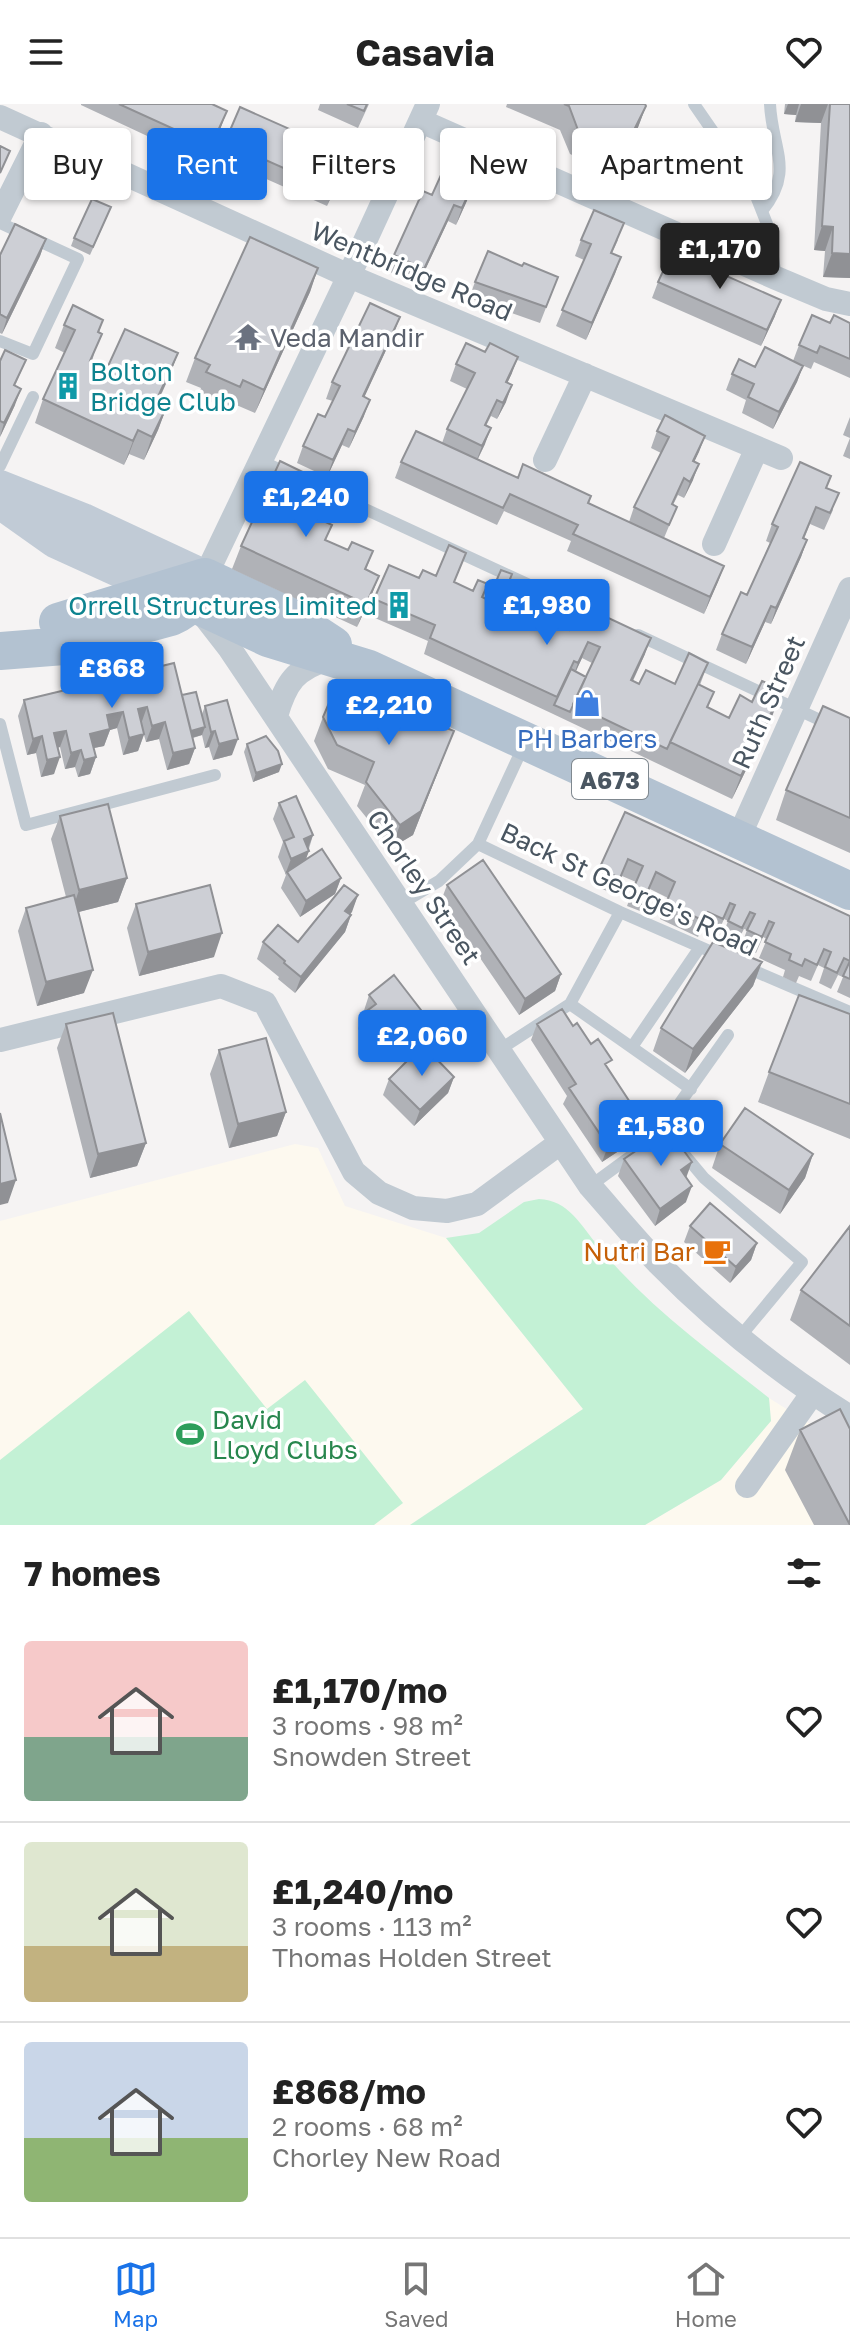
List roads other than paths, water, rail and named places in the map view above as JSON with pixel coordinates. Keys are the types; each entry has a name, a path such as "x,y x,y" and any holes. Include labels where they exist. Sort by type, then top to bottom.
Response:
{"main road":[{"path":"0,487 83,520 202,607"},
{"path":"0,502 55,541 202,607"},
{"path":"0,648 64,646 202,607"},
{"name":"A673","path":"202,607 268,638 369,669 850,891"},
{"name":"A673","path":"202,607 289,616 369,669"}],"street":[{"path":"202,607 261,461 424,113 776,278 826,299 850,304"},
{"name":"Wentbridge Road","path":"0,117 27,128"},
{"path":"0,216 24,168"},
{"name":"Wentbridge Road","path":"131,175 349,276 781,458"},
{"path":"545,460 585,375"},
{"path":"714,544 757,448"},
{"name":"Ruth Street","path":"738,839 850,589"},
{"name":"Chorley Street","path":"202,607 590,1186 660,1265 739,1338 812,1394 850,1417"},
{"path":"276,716 282,696 293,677 308,665 330,658"},
{"path":"0,1040 221,986 265,1003 354,1172 379,1193 413,1208 447,1211 477,1204 560,1143"},
{"path":"747,1486 812,1394"}],"lane":[{"path":"694,104 754,191 769,229 776,278"},
{"path":"762,211 776,194 781,169 770,104"},
{"path":"0,223 78,259 33,354 0,341"},
{"path":"0,466 33,397"},
{"path":"261,461 604,620"},
{"path":"619,627 850,734"},
{"path":"0,724 26,825 215,775"},
{"path":"478,844 526,740"},
{"name":"Back St George's Road","path":"402,903 439,881 478,844 620,912 850,1012"},
{"path":"499,1050 570,1004 620,912"},
{"path":"632,1047 700,947"},
{"path":"570,1004 691,1089"},
{"path":"590,1186 656,1137 728,1035"},
{"path":"663,1129 711,1184 802,1262 739,1338"}],"place":[{"name":"Veda Mandir","path":"248,337"},
{"name":"Bolton Bridge Club","path":"68,386"},
{"name":"Orrell Structures Limited","path":"399,605"},
{"name":"PH Barbers","path":"587,703"},
{"name":"Nutri Bar","path":"717,1251"},
{"name":"David Lloyd Clubs","path":"190,1434"}]}
